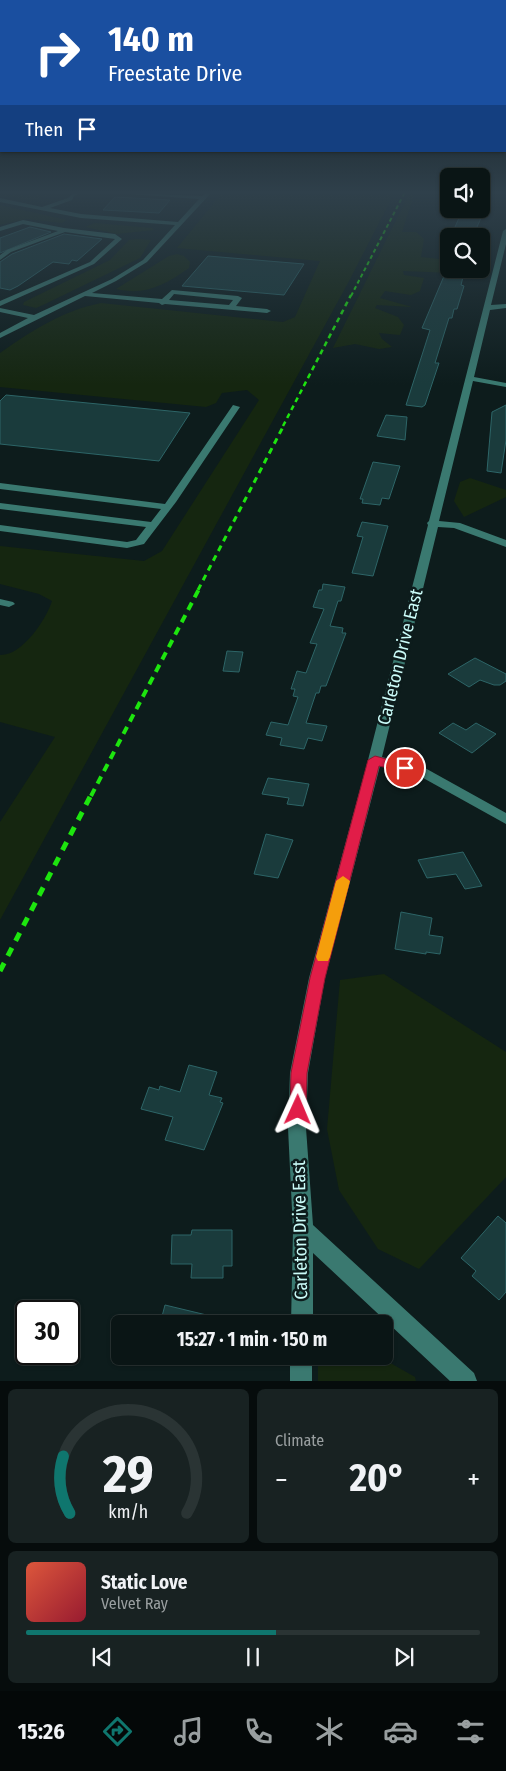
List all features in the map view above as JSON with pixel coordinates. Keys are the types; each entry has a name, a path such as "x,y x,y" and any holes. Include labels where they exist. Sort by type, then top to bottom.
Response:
{"street":[{"path":"0,304 92,263 99,256"},
{"path":"0,336 145,261 149,256"},
{"name":"Carleton Drive East","path":"302,1315 303,1230 297,1128 299,1073 317,978 375,760 432,523 502,256"},
{"path":"162,303 172,292 238,298 230,309"},
{"path":"83,294 162,303 267,311"},
{"path":"487,308 506,306"},
{"path":"0,310 34,318"},
{"path":"470,378 506,385"},
{"path":"0,528 127,545 140,542 168,507 236,407"},
{"path":"0,486 168,507"},
{"path":"0,506 153,525"},
{"path":"432,523 456,525 506,544"},
{"path":"375,760 420,771 506,819"},
{"path":"303,1230 466,1381"},
{"path":"301,1365 301,1381"}],"green space":[{"path":"113,256 141,256 36,308 23,305 24,302 110,260"},
{"path":"168,256 184,256 190,262 189,268 154,288 136,291 116,289"},
{"path":"270,256 362,256 0,920 0,822 55,737 0,722 0,655 17,650 32,636 39,627 52,601 39,594 0,584 0,546 144,561 162,551 259,400 247,390 222,393 216,403 206,407 0,387 0,353 48,322 73,311 101,303 283,322 295,317 320,261"},
{"path":"378,256 421,256 440,259 440,272 403,271 404,275 424,278 420,291 411,295 385,291 380,298 412,307 377,305 375,308 398,317 404,325 400,335 379,333 382,339 392,347 379,349 355,344 333,348"},
{"path":"470,478 506,490 506,497 464,517 454,501 460,482"},
{"path":"384,974 506,1052 506,1177 419,1269 378,1249 339,1190 327,1129 340,980"},
{"path":"318,1365 393,1365 415,1377 416,1381 318,1381"}],"building":[{"path":"8,256 82,256 77,261 72,260 69,264 53,262 10,290 0,288 0,262"},
{"path":"208,256 304,264 284,295 182,286"},
{"path":"443,278 463,278 461,285 464,286 457,309 454,309 452,318 449,318 435,363 439,363 425,405 422,407 406,405 430,330 422,328"},
{"path":"6,395 190,413 159,461 0,444 0,401"},
{"path":"506,405 506,440 501,473 487,471 492,412"},
{"path":"386,415 407,417 405,440 377,436"},
{"path":"373,462 400,466 389,499 382,498 380,505 362,503 363,499 360,499"},
{"path":"362,522 388,526 373,576 352,573 363,537 357,536"},
{"path":"323,584 345,587 341,601 338,601 330,626 343,628 342,633 346,633 326,686 321,686 319,693 316,693 306,723 327,726 322,741 308,738 304,749 280,745 282,738 266,735 271,722 288,725 298,697 293,696 295,689 291,689 297,671 306,673 317,644 310,643 324,609 313,607"},
{"path":"227,651 243,652 239,672 223,671"},
{"path":"475,658 506,674 506,681 500,685 494,685 480,680 469,687 448,674"},
{"path":"453,723 466,730 476,723 496,734 472,753 439,733"},
{"path":"268,778 309,784 303,806 287,804 289,798 262,794"},
{"path":"266,834 293,840 278,878 254,874"},
{"path":"463,852 482,886 465,889 456,874 427,878 418,860"},
{"path":"401,912 432,918 429,935 443,937 440,954 426,952 426,954 395,949"},
{"path":"189,1065 217,1072 209,1095 222,1098 220,1102 223,1103 204,1150 165,1140 173,1117 141,1109 149,1087 159,1090 160,1086 180,1092"},
{"path":"498,1216 506,1223 506,1292 499,1300 472,1276 476,1271 461,1258"},
{"path":"192,1230 232,1230 232,1266 223,1266 223,1278 191,1278 192,1264 171,1264 172,1235 191,1235"},
{"path":"165,1305 207,1315 162,1315"}],"railway":[{"path":"351,296 372,256"},
{"path":"283,426 351,295"},
{"path":"198,590 284,425"},
{"path":"91,796 199,589"},
{"path":"0,971 91,795"}],"slow traffic":[{"path":"323,957 343,881"}],"route":[{"path":"298,1110 299,1073 317,978 375,760 405,768"}]}
